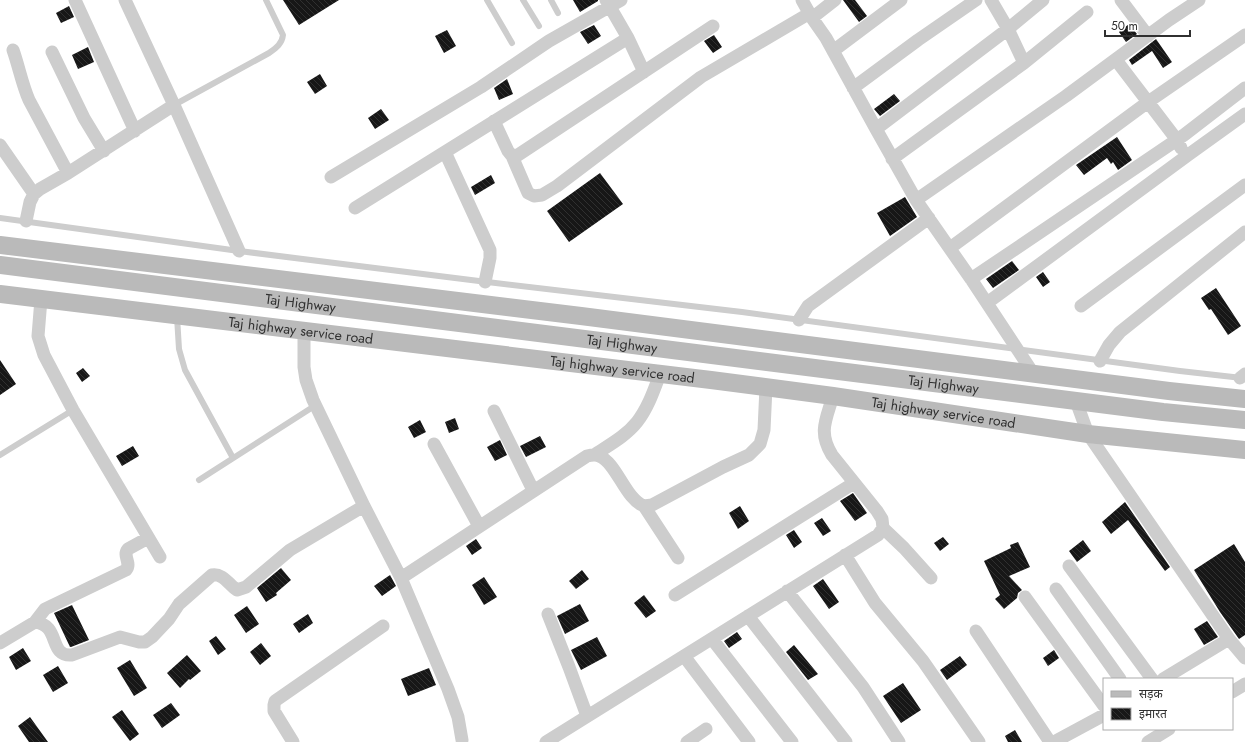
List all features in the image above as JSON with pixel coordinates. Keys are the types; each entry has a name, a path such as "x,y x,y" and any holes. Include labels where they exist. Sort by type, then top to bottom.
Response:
{"main road":[{"path":"0,245 581,316 1169,391 1245,399"},
{"name":"Taj Highway","path":"0,265 1163,412 1245,420"},
{"name":"Taj highway service road","path":"0,294 766,387 1088,434 1245,450"}],"street":[{"path":"75,0 135,131"},
{"path":"125,0 239,251"},
{"path":"802,0 833,50 916,200 971,279 1032,373"},
{"path":"494,121 508,151 512,156 528,193 534,196 542,195 557,186 701,77 811,16 835,0"},
{"path":"833,50 901,0"},
{"path":"853,88 918,40 976,0"},
{"path":"991,0 1008,29 1024,63"},
{"path":"876,129 1044,0"},
{"path":"1121,0 1148,36"},
{"path":"916,200 1199,0"},
{"path":"331,177 481,87 549,41 612,2 644,72"},
{"path":"892,159 1024,63 1087,12"},
{"path":"512,156 518,155 713,26"},
{"path":"950,248 1148,102 1245,35"},
{"path":"355,208 628,38"},
{"path":"13,50 29,100 68,173"},
{"path":"52,52 84,118 104,151"},
{"path":"1116,60 1177,140 1180,147 1188,155"},
{"path":"971,279 1177,140 1245,88"},
{"path":"26,221 30,202 34,194 40,189 104,151 174,105"},
{"path":"987,303 1245,114"},
{"path":"0,145 34,194"},
{"path":"445,152 490,250 490,258 485,282"},
{"path":"1081,306 1245,186"},
{"path":"799,320 808,306 929,218"},
{"path":"1100,361 1109,345 1120,332 1245,232"},
{"path":"41,299 38,336 44,355 73,410 160,557"},
{"path":"304,331 304,368 306,380 316,405 364,506 401,578 448,689 458,717 460,741"},
{"path":"594,455 628,431 637,422 647,407 660,374"},
{"path":"644,506 652,505 723,467 749,455 760,444 764,430 766,387"},
{"path":"833,396 824,434 826,445 832,455 877,511 882,519 883,528 932,578"},
{"path":"1076,401 1088,434 1229,638 1243,650"},
{"path":"494,411 534,490"},
{"path":"434,444 479,526"},
{"path":"401,578 587,456 594,455 599,456 609,464 636,501 644,506 678,558"},
{"path":"674,595 854,483"},
{"path":"35,622 41,623 48,628 58,650 68,656 120,637 145,642 152,637 169,619 179,604 212,575 223,577 233,588 237,590 246,587 290,550 364,506"},
{"path":"546,742 878,535 883,528"},
{"path":"0,643 35,622 45,609 126,570 129,567 126,551 128,548 148,538"},
{"path":"845,555 875,603 923,662 979,742"},
{"path":"1069,566 1151,678"},
{"path":"1056,589 1119,678"},
{"path":"788,591 862,686 899,742"},
{"path":"1025,597 1103,705"},
{"path":"548,614 587,716"},
{"path":"748,616 846,742"},
{"path":"293,742 274,711 275,701 383,626"},
{"path":"976,630 1050,742"},
{"path":"1165,678 1229,638"},
{"path":"712,639 792,742"},
{"path":"684,656 749,742"},
{"path":"1233,691 1245,684"},
{"path":"1054,742 1103,716"},
{"path":"687,742 706,729"},
{"path":"1148,742 1167,730"}],"lane":[{"path":"174,105 269,53 278,46 283,35 267,2 274,0"},
{"path":"487,0 512,43"},
{"path":"523,0 539,26"},
{"path":"551,0 558,13"},
{"path":"0,218 239,251 742,312 1180,372 1243,377"},
{"path":"177,316 179,349 185,370 233,458"},
{"path":"199,480 316,405"},
{"path":"0,455 73,410"}],"building":[{"path":"283,0 339,0 299,25"},
{"path":"573,0 598,0 598,1 580,12"},
{"path":"843,0 855,0 867,16 859,22"},
{"path":"69,6 74,17 61,23 56,13"},
{"path":"1129,24 1137,34 1126,42 1119,32"},
{"path":"594,25 601,36 588,44 580,32"},
{"path":"447,30 456,46 444,53 435,36"},
{"path":"714,35 722,47 713,53 704,41"},
{"path":"1156,39 1172,62 1163,68 1152,51 1132,65 1129,60"},
{"path":"88,47 94,62 78,69 72,55"},
{"path":"320,74 327,86 315,94 307,82"},
{"path":"507,79 513,94 499,100 494,88"},
{"path":"894,94 900,101 880,116 874,109"},
{"path":"381,109 389,120 375,129 368,118"},
{"path":"1117,137 1132,160 1118,170 1113,162 1111,164 1107,158 1084,175 1076,165"},
{"path":"600,173 623,204 569,242 547,211"},
{"path":"491,175 495,183 475,195 471,187"},
{"path":"905,197 917,217 890,236 877,213"},
{"path":"1012,261 1019,270 993,288 986,279"},
{"path":"1043,272 1050,282 1043,287 1036,277"},
{"path":"1216,288 1241,326 1228,335 1211,309 1209,310 1201,298"},
{"path":"0,360 16,384 0,395"},
{"path":"83,368 90,376 82,382 76,373"},
{"path":"455,418 459,429 449,433 445,422"},
{"path":"420,420 426,432 414,438 408,427"},
{"path":"540,436 546,447 526,457 520,446"},
{"path":"500,440 507,455 495,461 487,447"},
{"path":"133,446 139,456 122,466 116,456"},
{"path":"853,493 867,513 855,521 840,501"},
{"path":"1125,502 1170,567 1165,571 1128,520 1111,534 1102,522"},
{"path":"740,506 749,521 738,529 729,513"},
{"path":"822,518 831,531 823,536 814,523"},
{"path":"794,530 802,542 794,548 786,535"},
{"path":"943,537 949,544 940,551 934,543"},
{"path":"476,539 482,548 472,555 466,546"},
{"path":"1083,540 1091,551 1077,562 1069,551"},
{"path":"1018,542 1030,567 1009,576 1022,590 1018,593 1017,598 1004,609 995,599 1000,595 984,561 1011,548 1010,545"},
{"path":"1234,544 1245,562 1245,635 1239,639 1194,570"},
{"path":"281,568 291,580 276,593 277,595 266,602 257,588"},
{"path":"582,570 589,579 576,589 569,581"},
{"path":"390,575 396,586 382,596 374,586"},
{"path":"484,577 497,597 484,605 472,585"},
{"path":"823,579 839,602 829,609 813,586"},
{"path":"644,595 656,611 646,618 634,603"},
{"path":"580,604 589,621 565,634 557,616"},
{"path":"72,605 89,640 70,647 54,613"},
{"path":"247,606 259,624 246,633 234,615"},
{"path":"308,614 313,623 299,633 293,624"},
{"path":"1207,621 1218,637 1204,645 1194,629"},
{"path":"737,632 742,639 729,648 724,641"},
{"path":"216,636 226,649 218,655 209,641"},
{"path":"597,637 607,656 581,670 571,650"},
{"path":"261,643 271,656 260,665 250,652"},
{"path":"794,645 818,674 808,680 786,652"},
{"path":"23,648 31,661 16,670 9,657"},
{"path":"1054,650 1059,658 1048,666 1043,658"},
{"path":"187,655 201,671 190,680 189,679 180,688 167,673"},
{"path":"960,656 967,665 947,680 940,670"},
{"path":"130,660 147,688 134,696 117,668"},
{"path":"58,666 68,683 53,692 43,675"},
{"path":"429,668 436,685 408,696 401,679"},
{"path":"903,683 921,710 901,723 883,696"},
{"path":"171,703 180,715 162,728 153,715"},
{"path":"122,710 139,734 130,741 112,717"},
{"path":"30,717 48,742 29,742 18,726"},
{"path":"1015,730 1022,742 1008,742 1005,736"}]}
